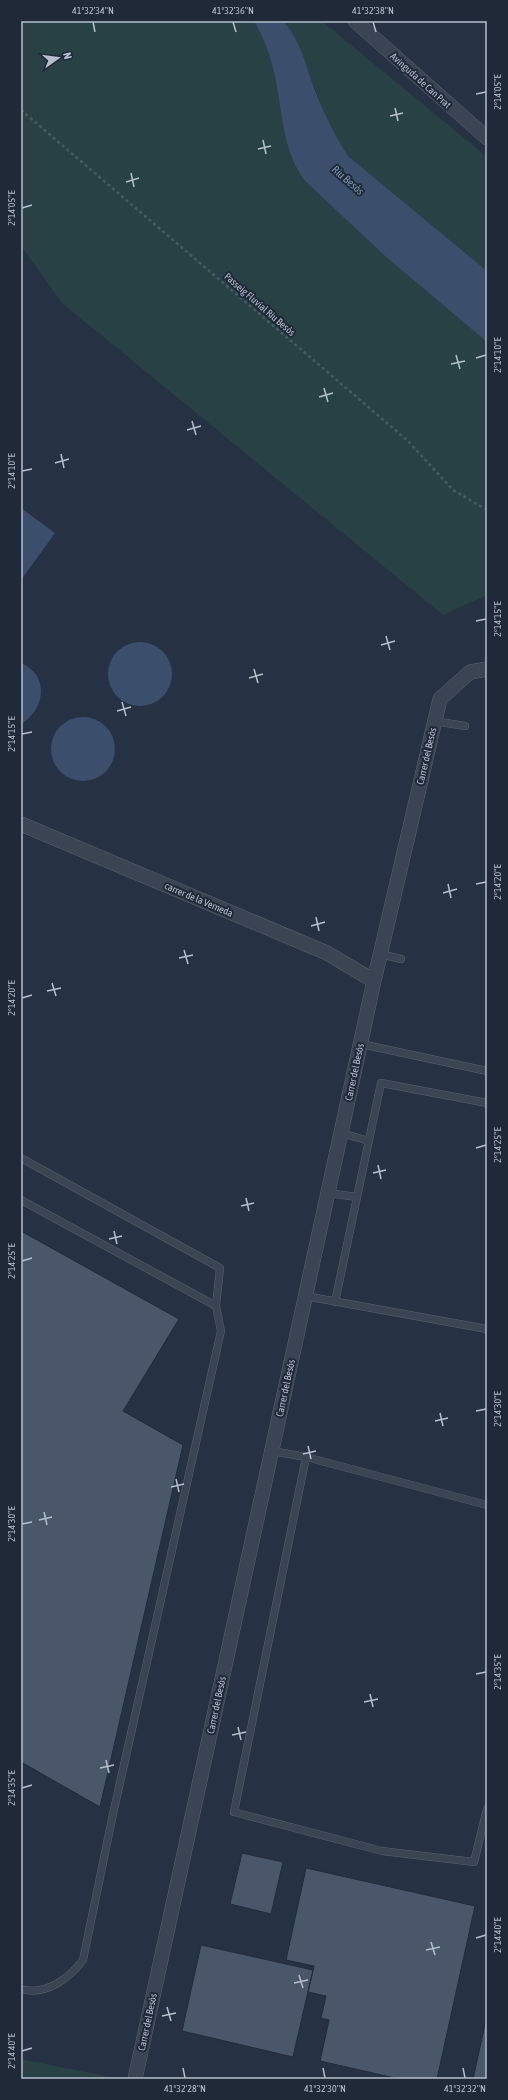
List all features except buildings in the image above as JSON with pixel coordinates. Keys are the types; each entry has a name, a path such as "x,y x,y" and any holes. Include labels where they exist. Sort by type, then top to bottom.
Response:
{"street":[{"name":"Avinguda de Can Prat","path":"355,21 487,138"},
{"name":"Carrer del Besòs","path":"135,2079 374,981 434,722 440,699 470,672 487,669"},
{"name":"carrer de la Verneda","path":"21,824 327,953 374,981"}],"lane":[{"path":"434,722 465,726"},
{"path":"380,954 399,959"},
{"path":"361,1044 487,1071"},
{"path":"335,1302 382,1083 487,1103"},
{"path":"341,1133 369,1141"},
{"path":"21,1158 220,1268 216,1306 221,1331 113,1814 83,1960 73,1974 60,1982 42,1989 28,1991 21,1989"},
{"path":"328,1193 357,1197"},
{"path":"21,1200 216,1306"},
{"path":"305,1296 487,1328"},
{"path":"272,1451 306,1457 487,1505"},
{"path":"306,1457 234,1812 382,1851 474,1862 487,1809"}],"path":[{"name":"Passeig Fluvial Riu Besòs","path":"21,110 408,441 453,490 487,510"}],"green space":[{"path":"21,21 254,21 268,50 276,82 288,146 292,158 305,181 385,256 487,342 487,595 443,615 62,303 21,246"},
{"path":"283,21 322,21 487,157 487,271 348,156 333,133 305,62"},
{"path":"21,2060 25,2060 121,2079 21,2079"}],"water":[{"name":"Riu Besòs","path":"254,21 283,21 289,29 299,46 327,118 348,156 487,271 487,342 385,256 305,181 292,158 288,146 276,82 268,50"},
{"path":"21,508 55,533 21,580"},
{"path":"134,642 146,642 163,651 170,662 172,674 170,686 163,697 146,706 134,706 122,701 113,692 108,680 108,668 113,656 122,647"},
{"path":"21,663 30,668 37,676 41,693 35,710 29,718 21,724"},
{"path":"77,717 89,717 106,726 113,737 115,749 113,761 106,772 89,781 77,781 65,776 56,767 51,755 51,743 56,731 65,722"}]}
